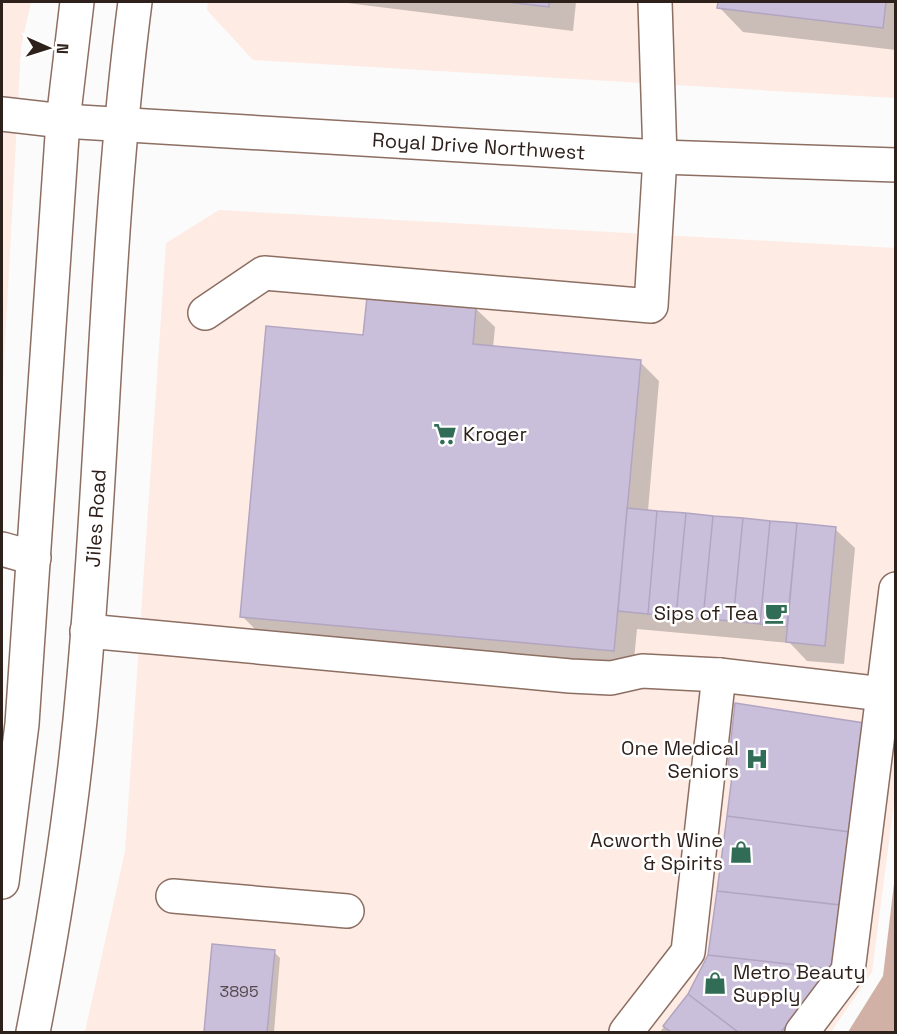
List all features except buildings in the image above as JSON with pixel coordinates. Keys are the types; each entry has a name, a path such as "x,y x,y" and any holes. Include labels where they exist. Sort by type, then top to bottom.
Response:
{"street":[{"path":"2,882 22,724 63,121 76,2"},
{"name":"Jiles Road","path":"33,1032 73,786 87,631 113,227 135,2"},
{"path":"205,313 264,273 651,306 660,157 655,2"},
{"name":"Royal Drive Northwest","path":"2,114 63,121 660,157 896,165"},
{"path":"2,549 34,558"},
{"path":"802,1032 848,971 896,589"},
{"path":"87,631 570,676 611,678 642,671 719,675 883,694"},
{"path":"626,1032 688,952 719,675"},
{"path":"173,896 347,911"}],"shaded area":[{"path":"2,2 31,2 21,47 2,401"},
{"path":"208,2 895,2 895,98 253,60 207,10"},
{"path":"219,210 895,248 895,795 872,972 831,1032 85,1032 125,851 166,243"},
{"path":"895,875 895,1032 848,1032 883,976"}],"place":[{"name":"Kroger","path":"445,434"},
{"name":"Sips of Tea","path":"776,613"},
{"name":"One Medical Seniors","path":"757,759"},
{"name":"Acworth Wine & Spirits","path":"741,852"},
{"name":"Metro Beauty Supply","path":"715,983"}]}
